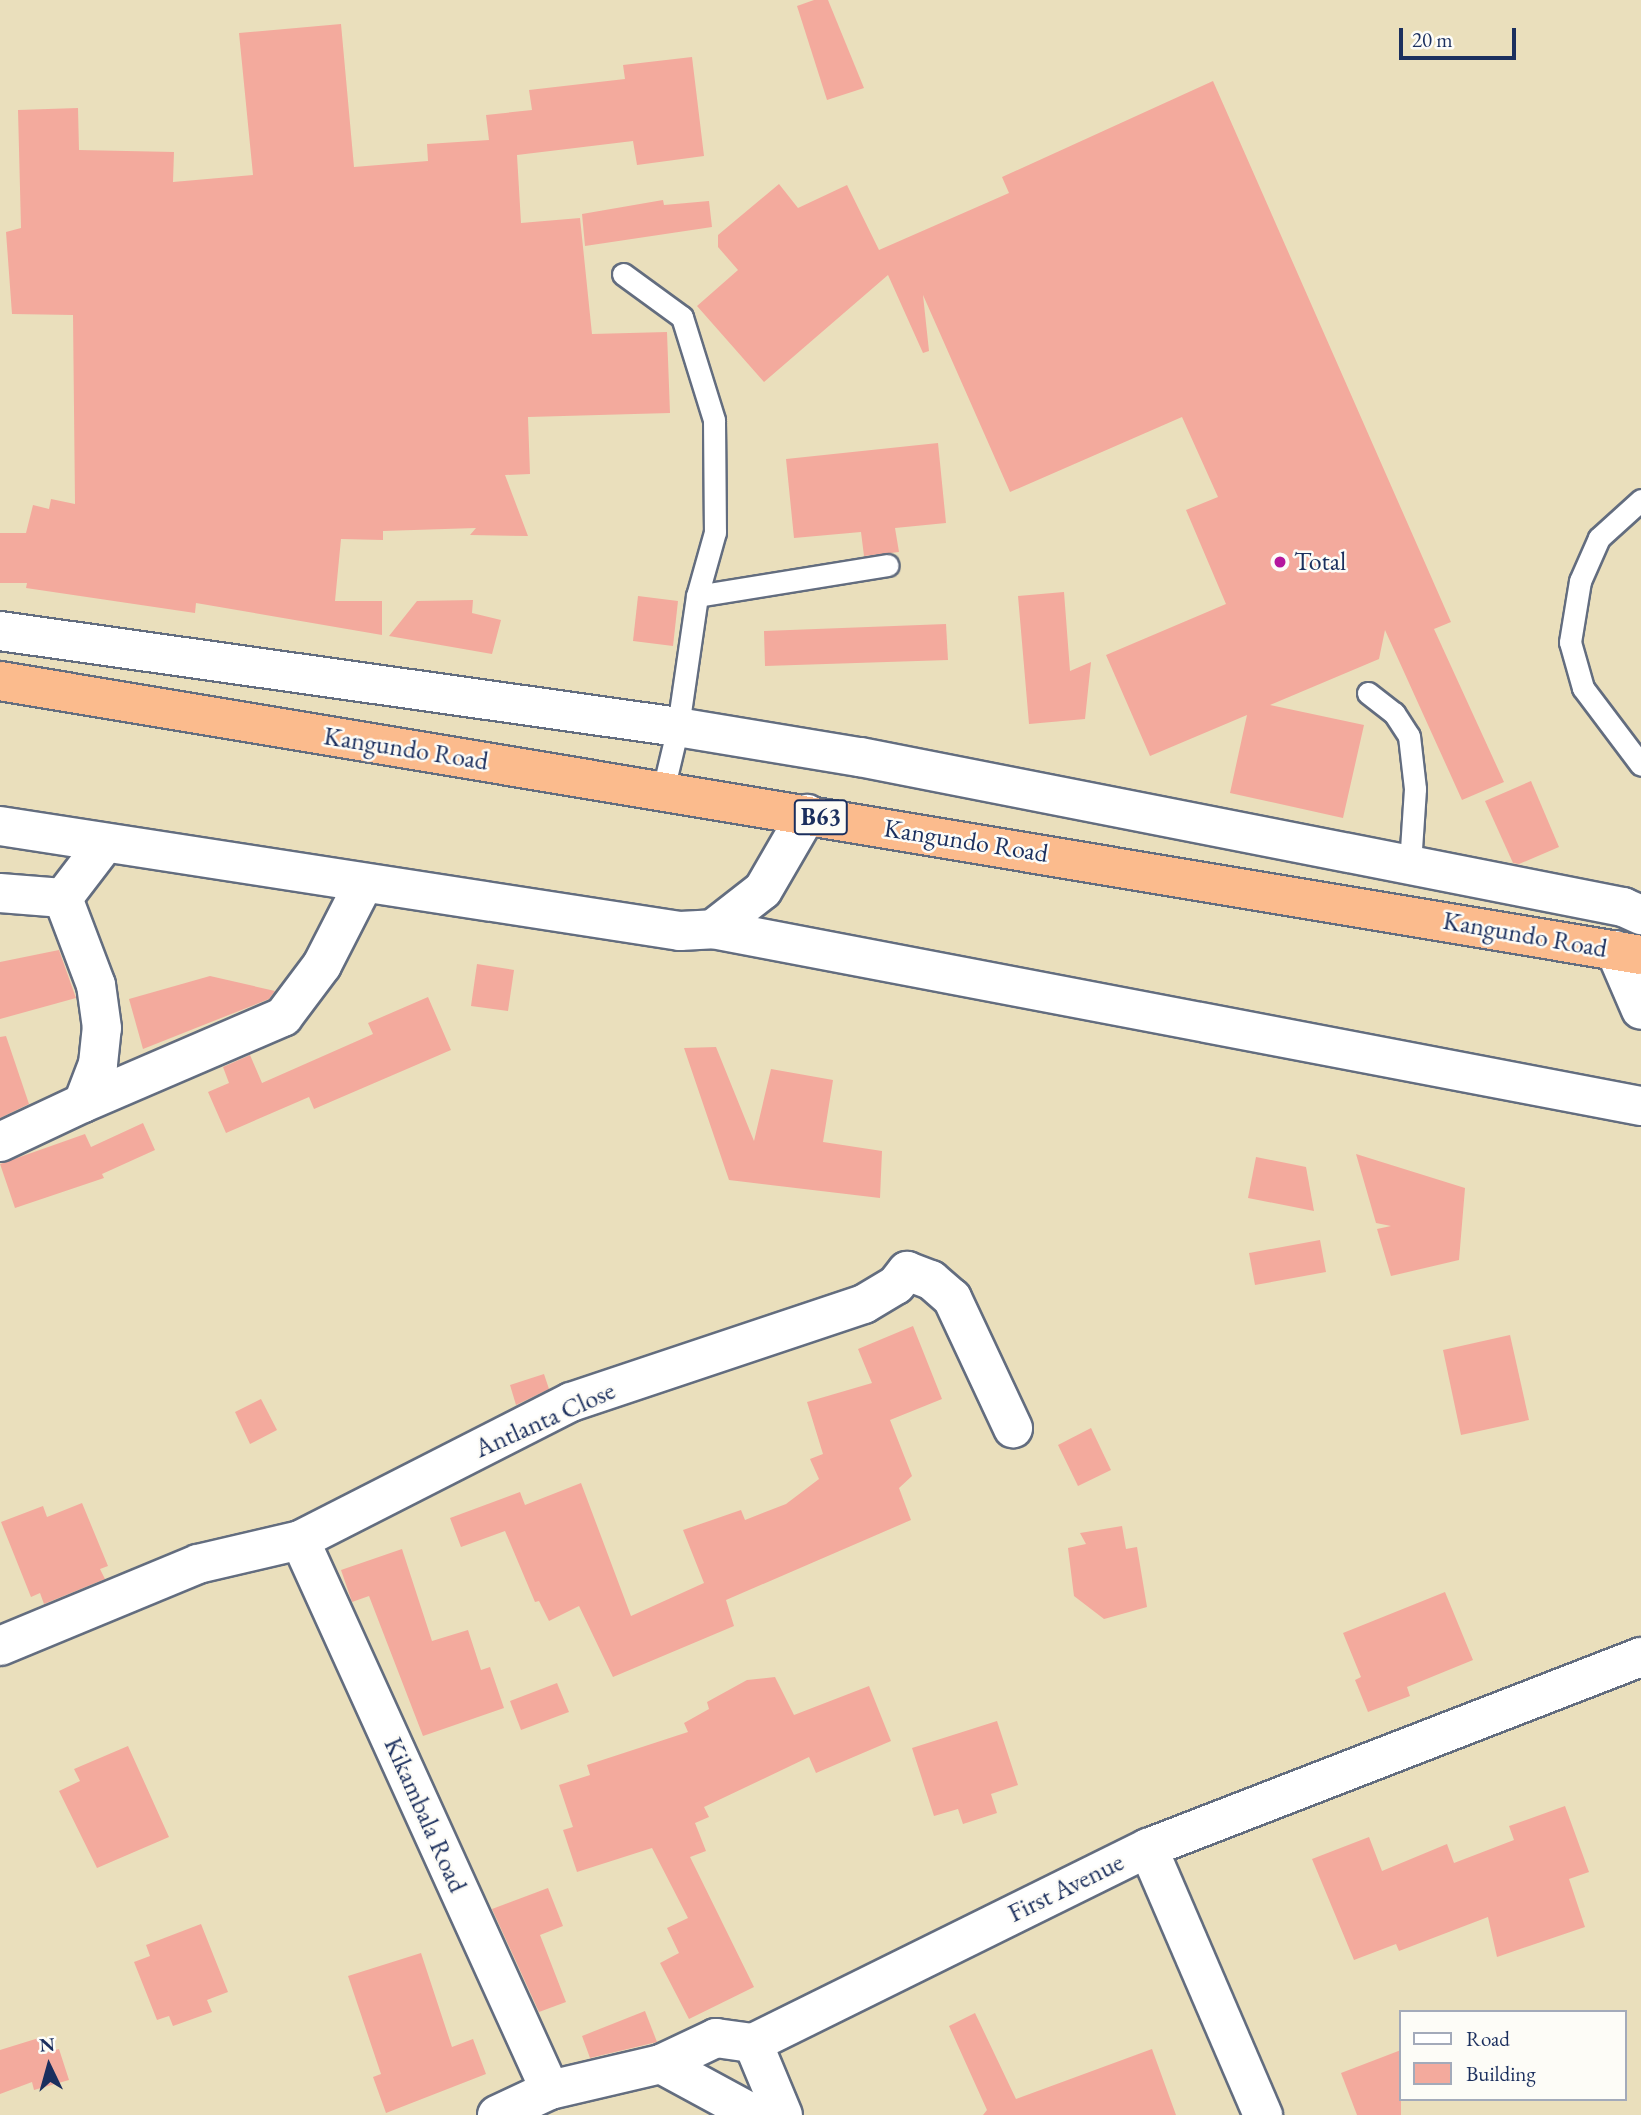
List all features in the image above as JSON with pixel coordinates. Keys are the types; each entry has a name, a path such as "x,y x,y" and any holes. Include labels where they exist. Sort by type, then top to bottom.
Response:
{"highway":[{"name":"Kangundo Road","path":"0,681 1628,953"}],"street":[{"path":"0,631 678,727 1087,800 1640,910"},
{"path":"713,929 762,890 807,814"},
{"path":"0,825 680,931 713,929 1641,1106"},
{"path":"63,898 105,843"},
{"path":"0,1142 83,1103 283,1017 322,965 364,883"},
{"path":"0,893 63,898"},
{"path":"63,898 96,985 102,1028 98,1064 83,1103"},
{"path":"1628,953 1641,1010"},
{"name":"Antlanta Close","path":"0,1646 198,1564 300,1540 571,1402 864,1304 896,1285 906,1271 931,1280 952,1297 1013,1428"},
{"name":"Kikambala Road","path":"300,1540 550,2090"},
{"name":"First Avenue","path":"753,2043 1148,1848 1641,1657"},
{"path":"1148,1848 1263,2115"},
{"path":"497,2115 550,2090 660,2064 716,2038 753,2043 783,2115"},
{"path":"660,2064 755,2115"}],"lane":[{"path":"623,274 682,317 714,420 715,532 697,596 678,727 663,790"},
{"path":"1641,500 1599,538 1580,581 1570,642 1583,688 1641,765"},
{"path":"697,596 888,565"},
{"path":"1368,693 1394,713 1409,736 1415,789 1409,864"}],"building":[{"path":"814,0 828,0 864,88 827,100 797,6"},
{"path":"341,24 354,167 428,161 427,144 489,140 486,115 532,110 529,90 625,79 623,65 692,57 704,156 637,165 633,141 517,155 521,223 580,218 592,334 667,332 670,413 528,417 530,474 505,475 528,536 470,535 476,528 383,531 383,540 341,539 335,601 382,601 382,635 196,603 195,613 26,588 27,583 0,583 0,533 26,533 33,505 49,509 51,499 75,504 73,315 12,314 6,232 21,228 18,110 78,108 79,150 174,152 173,182 253,175 239,33"},
{"path":"1213,81 1451,622 1434,629 1504,782 1462,800 1385,630 1379,659 1270,705 1364,725 1343,818 1230,793 1247,715 1150,756 1106,655 1226,604 1186,510 1218,497 1182,417 1010,492 923,295 929,351 923,353 888,275 764,382 697,306 738,270 718,247 718,235 779,184 798,208 847,185 879,250 1009,193 1002,177"},
{"path":"663,200 664,205 709,201 712,227 585,246 582,214"},
{"path":"938,443 946,523 895,528 899,552 864,556 861,532 794,538 786,459"},
{"path":"1064,592 1070,671 1091,662 1085,719 1029,724 1018,596"},
{"path":"638,596 678,601 673,646 633,641"},
{"path":"473,600 472,613 501,620 492,654 389,636 417,601"},
{"path":"946,624 948,660 765,666 764,631"},
{"path":"1531,781 1559,847 1519,864 1513,863 1485,801"},
{"path":"59,950 76,998 0,1019 0,962"},
{"path":"477,964 514,970 508,1011 471,1006"},
{"path":"210,976 275,991 269,999 143,1049 129,999"},
{"path":"428,997 451,1050 314,1109 309,1097 226,1133 208,1092 229,1083 223,1067 250,1055 262,1083 373,1034 368,1023"},
{"path":"6,1036 29,1104 0,1118 0,1037"},
{"path":"716,1047 754,1141 771,1069 833,1080 823,1142 882,1151 880,1198 729,1180 684,1048"},
{"path":"143,1123 155,1150 102,1174 104,1178 15,1208 0,1164 85,1134 91,1147"},
{"path":"1356,1154 1465,1188 1459,1260 1391,1276 1377,1229 1391,1226 1376,1223"},
{"path":"1256,1157 1306,1167 1314,1211 1248,1198"},
{"path":"1320,1240 1326,1272 1255,1285 1249,1253"},
{"path":"913,1326 942,1399 890,1420 912,1476 899,1488 911,1520 726,1600 734,1626 613,1677 579,1606 549,1621 539,1601 535,1602 505,1531 461,1547 450,1518 520,1492 525,1505 581,1483 631,1616 704,1583 683,1530 741,1510 745,1520 786,1504 819,1479 810,1459 823,1454 807,1402 872,1383 858,1349"},
{"path":"1510,1335 1529,1420 1461,1435 1443,1350"},
{"path":"544,1374 549,1389 516,1405 510,1385"},
{"path":"261,1399 277,1430 250,1444 235,1412"},
{"path":"1091,1428 1111,1470 1078,1486 1058,1445"},
{"path":"82,1503 108,1566 100,1569 105,1579 44,1604 40,1593 31,1597 1,1522 43,1506 47,1517"},
{"path":"1122,1526 1126,1549 1137,1547 1147,1607 1104,1619 1074,1596 1068,1548 1086,1544 1080,1533"},
{"path":"402,1549 432,1641 468,1630 481,1670 490,1667 504,1708 423,1736 369,1596 352,1602 341,1570"},
{"path":"1445,1592 1473,1660 1407,1687 1410,1696 1368,1712 1355,1680 1361,1677 1343,1633"},
{"path":"775,1677 794,1715 869,1686 891,1741 816,1773 809,1757 704,1807 709,1817 695,1823 706,1851 690,1857 754,1987 689,2019 660,1963 679,1953 667,1928 688,1918 652,1848 577,1872 563,1830 573,1827 559,1785 590,1775 587,1765 688,1732 684,1723 709,1709 707,1702 747,1680"},
{"path":"557,1683 569,1712 521,1730 510,1701"},
{"path":"997,1721 1018,1785 991,1794 997,1813 963,1824 958,1809 934,1816 912,1748"},
{"path":"128,1746 169,1837 97,1868 59,1791 80,1781 74,1769"},
{"path":"1565,1806 1589,1872 1569,1879 1585,1927 1497,1957 1488,1917 1399,1951 1396,1944 1354,1960 1312,1859 1369,1837 1382,1871 1447,1844 1454,1863 1514,1840 1509,1826"},
{"path":"548,1888 563,1926 540,1935 566,2002 539,2012 492,1909"},
{"path":"201,1924 228,1992 207,2000 212,2012 173,2026 169,2016 157,2020 134,1962 150,1956 146,1945"},
{"path":"421,1953 452,2047 473,2039 486,2074 386,2113 373,2077 381,2074 348,1976"},
{"path":"645,2011 657,2042 590,2058 582,2036"},
{"path":"975,2013 1016,2099 1152,2049 1176,2115 983,2115 987,2110 949,2026"},
{"path":"42,2037 47,2052 59,2049 69,2080 34,2090 32,2082 0,2094 0,2050"},
{"path":"1400,2050 1401,2115 1357,2115 1341,2073"}],"place":[{"name":"Total","path":"1280,562"}]}
